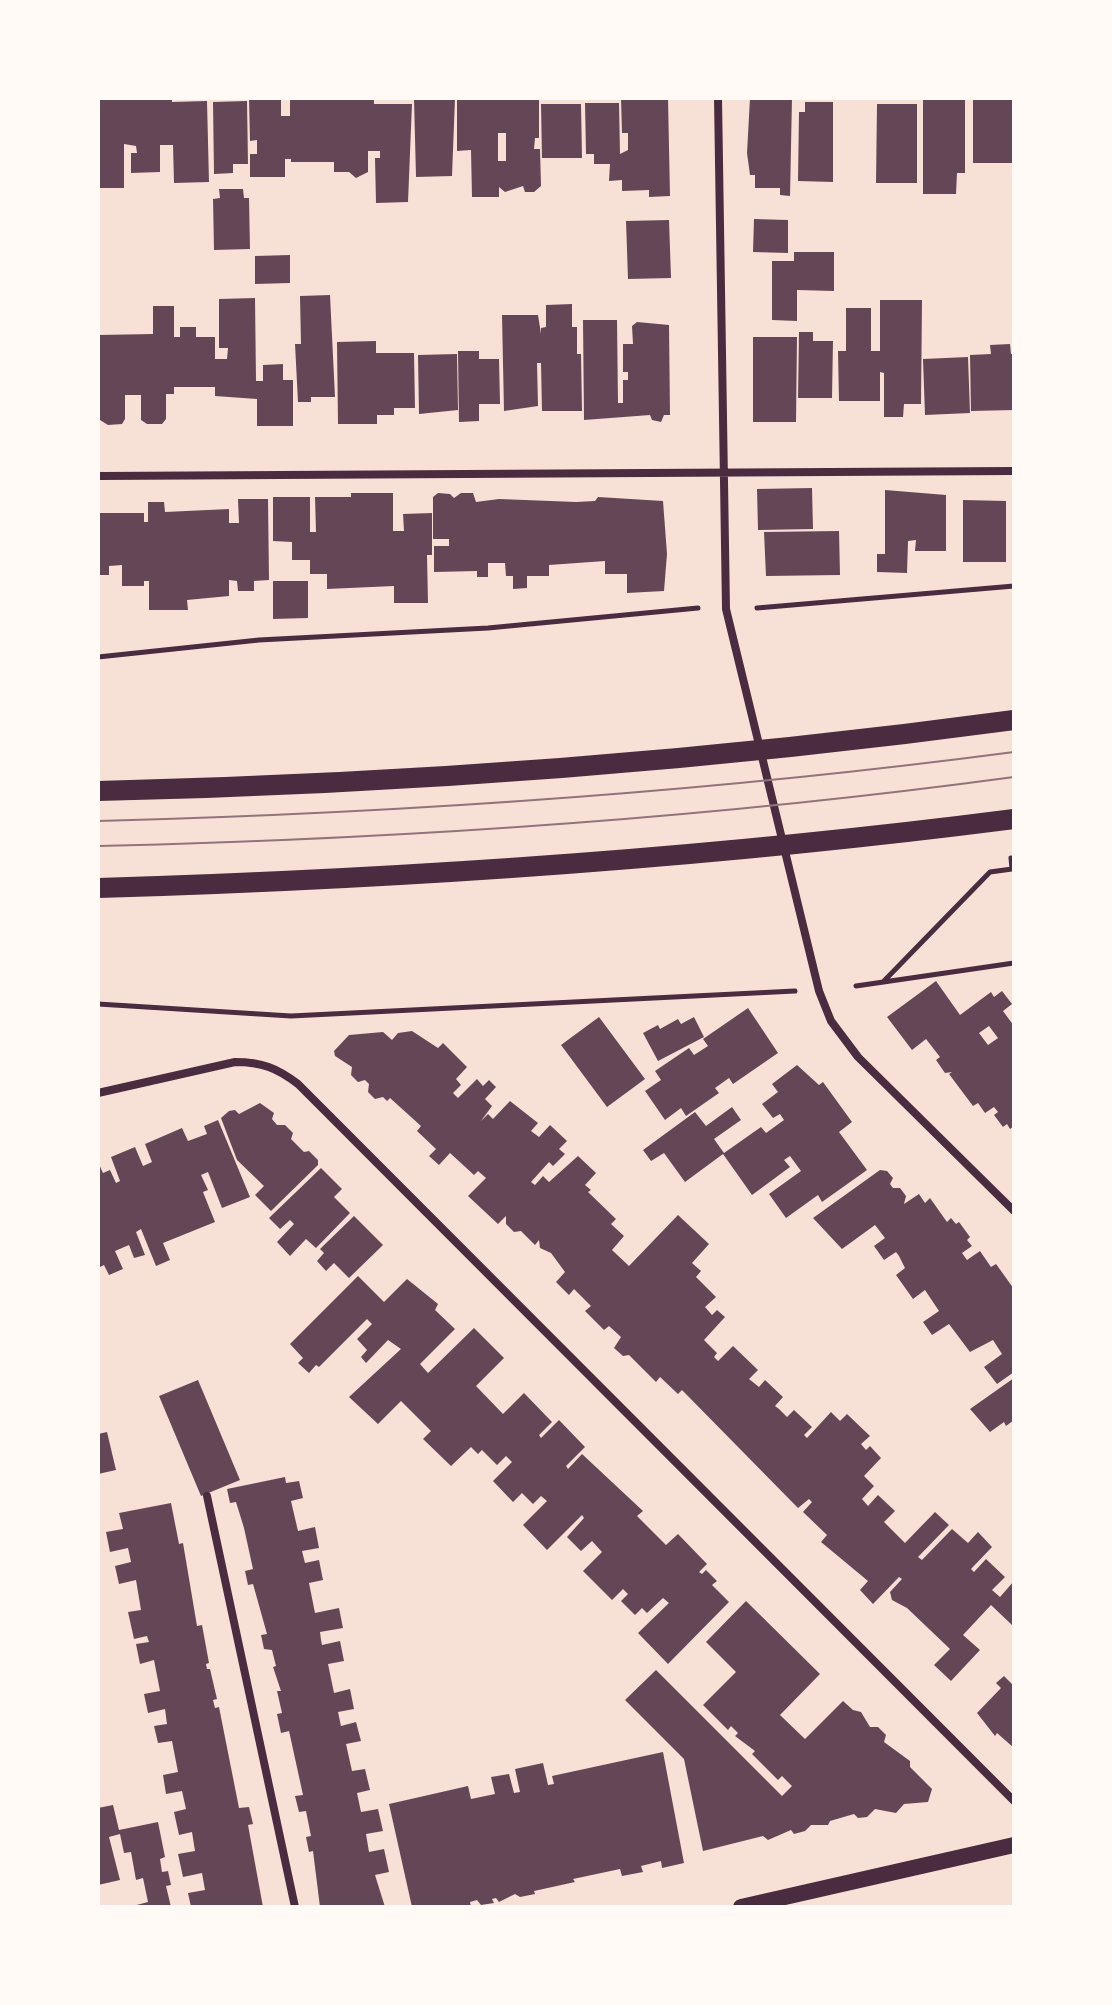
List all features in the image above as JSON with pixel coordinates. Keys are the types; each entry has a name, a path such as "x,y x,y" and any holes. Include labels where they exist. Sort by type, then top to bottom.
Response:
{"main road":[{"path":"98,791 305,784 593,765 846,741 1014,720"},
{"path":"98,888 372,877 589,862 1014,819"},
{"path":"741,1907 1014,1845"}],"street":[{"path":"718,98 726,609 817,984 842,1039 1014,1211"},
{"path":"98,476 1014,471"},
{"path":"98,1093 235,1062 257,1062 288,1077 1014,1801"},
{"path":"207,1496 295,1907"}],"path":[{"path":"757,608 1014,586"},
{"path":"98,657 259,640 488,628 698,608"},
{"path":"883,982 990,872 1012,869 1011,858"},
{"path":"856,986 1014,963"},
{"path":"98,1004 291,1016 795,991"}],"building":[{"path":"172,98 172,102 207,101 209,182 174,183 173,145 160,145 160,172 131,173 131,153 137,153 136,146 124,144 124,188 98,188 98,99"},
{"path":"249,98 281,98 281,116 290,116 290,99 374,98 374,104 412,104 408,202 376,203 375,158 380,158 380,151 368,151 368,172 356,178 349,172 334,172 334,162 291,162 291,159 285,159 285,177 250,177 250,154 257,154 257,140 250,141"},
{"path":"455,98 452,176 416,177 414,99"},
{"path":"457,98 539,98 539,138 535,138 534,149 540,149 541,186 534,192 525,192 523,186 505,192 499,187 499,197 472,197 471,150 457,151","holes":["498,133 506,133 506,161 498,161"]},
{"path":"621,98 668,98 670,196 649,197 649,190 622,191 622,180 609,181 610,164 594,164 594,154 586,154 585,103 619,103 620,154 628,150 628,133 622,133"},
{"path":"750,98 792,98 790,196 780,195 780,188 755,188 755,175 750,175 747,153"},
{"path":"923,98 965,98 965,173 957,173 956,194 923,194"},
{"path":"973,98 1014,98 1014,163 973,163"},
{"path":"247,101 248,164 233,164 233,173 214,174 213,102"},
{"path":"805,102 833,102 833,182 798,181 799,112 805,112"},
{"path":"541,104 581,104 582,158 542,158"},
{"path":"877,104 917,104 917,183 876,183"},
{"path":"219,189 243,189 244,198 249,198 250,249 214,250 213,199 220,198"},
{"path":"754,219 788,220 788,253 753,252"},
{"path":"669,220 671,278 628,279 626,221"},
{"path":"794,252 834,252 834,291 797,290 797,321 772,320 772,261 794,261"},
{"path":"290,255 290,283 255,284 255,256"},
{"path":"330,295 335,397 311,397 311,402 298,402 295,344 301,344 300,296"},
{"path":"255,298 256,381 263,381 263,365 283,364 283,380 293,380 293,426 257,426 257,399 215,396 215,387 174,387 174,394 166,394 166,419 162,424 147,424 141,420 141,395 125,395 125,419 122,424 108,425 100,420 98,335 153,334 153,306 174,306 174,337 180,337 180,327 196,327 196,337 215,337 215,359 227,359 228,348 219,348 219,299"},
{"path":"880,300 922,300 921,404 904,404 903,417 884,417 884,373 880,372 880,401 839,401 838,351 846,351 846,308 871,308 871,351 880,351"},
{"path":"572,304 572,327 577,327 577,354 581,354 582,411 542,411 541,363 537,363 538,406 504,411 502,315 538,315 541,334 541,328 546,327 546,305"},
{"path":"583,320 617,320 618,403 623,403 623,380 628,380 628,372 623,372 623,344 633,344 632,326 637,322 669,325 670,415 664,415 661,422 652,420 650,415 584,420"},
{"path":"799,332 813,332 813,341 833,341 832,398 798,398"},
{"path":"753,337 797,337 796,422 753,422"},
{"path":"376,341 376,353 414,353 415,408 394,408 394,415 377,415 377,424 338,424 337,342"},
{"path":"1010,344 1011,354 1014,354 1014,410 971,411 970,355 991,354 990,345"},
{"path":"458,351 479,351 479,359 499,359 500,404 479,404 479,421 459,422"},
{"path":"457,354 458,410 419,414 418,355"},
{"path":"968,357 970,413 925,415 923,359"},
{"path":"812,488 813,529 758,530 757,489"},
{"path":"885,490 946,495 946,551 915,551 916,540 908,541 907,573 877,572 877,554 885,554"},
{"path":"351,493 393,493 393,531 404,531 403,514 432,513 432,555 427,555 428,603 394,603 394,586 327,589 327,574 310,574 310,560 292,560 292,542 273,541 273,497 310,497 310,532 316,532 315,497 351,497"},
{"path":"438,493 450,494 454,498 461,493 473,493 476,502 499,499 576,502 595,501 598,497 663,501 667,554 664,591 627,593 627,574 605,574 605,561 549,565 549,576 527,576 527,588 513,589 513,576 506,576 505,563 488,563 488,577 477,577 477,571 434,572 434,546 449,546 449,539 433,539 433,497"},
{"path":"238,499 268,499 269,580 254,581 254,591 238,591 237,581 229,580 229,596 187,600 188,610 149,610 149,581 144,581 144,586 122,586 122,565 109,566 109,575 98,575 98,513 144,513 144,522 148,522 148,502 164,502 165,512 229,509 229,523 239,523"},
{"path":"963,500 1006,501 1006,562 963,562"},
{"path":"839,531 840,575 766,576 764,532"},
{"path":"273,581 308,581 308,618 273,619"},
{"path":"936,981 960,1015 991,992 994,997 1002,991 1012,1004 1003,1011 1014,1026 1014,1126 1010,1129 1007,1124 1003,1127 994,1115 998,1112 994,1107 985,1113 978,1103 973,1106 949,1074 952,1072 945,1073 936,1060 940,1057 926,1039 912,1050 887,1017","holes":["989,1026 998,1038 988,1045 979,1033"]},
{"path":"748,1008 778,1053 733,1084 729,1078 715,1088 719,1093 686,1116 681,1108 665,1120 645,1091 661,1080 655,1071 689,1048 694,1055 708,1046 703,1039"},
{"path":"599,1017 645,1079 607,1107 561,1045"},
{"path":"694,1017 704,1037 658,1061 643,1033 658,1025 660,1029 678,1019 681,1024"},
{"path":"412,1031 438,1048 443,1043 467,1067 456,1079 461,1085 453,1093 458,1098 477,1079 483,1086 489,1080 496,1087 485,1099 492,1106 481,1121 488,1114 493,1119 510,1101 538,1123 531,1131 539,1137 550,1125 567,1141 559,1149 565,1154 553,1166 549,1162 531,1182 535,1185 543,1176 549,1182 578,1156 596,1173 585,1185 591,1190 588,1192 616,1219 611,1224 624,1236 612,1250 629,1266 678,1215 709,1244 692,1263 701,1271 696,1277 716,1297 705,1307 712,1315 717,1310 725,1317 704,1340 717,1353 714,1357 718,1361 733,1346 758,1370 749,1379 759,1387 765,1380 783,1397 775,1406 787,1417 794,1410 812,1427 804,1435 807,1438 831,1412 840,1421 847,1414 870,1436 861,1444 866,1450 870,1446 881,1458 864,1476 874,1486 862,1499 868,1506 878,1495 895,1511 884,1522 905,1543 935,1512 949,1525 918,1557 922,1560 952,1529 968,1543 978,1532 992,1547 971,1569 974,1572 986,1559 1005,1577 992,1590 1000,1597 1014,1581 1012,1625 991,1605 963,1635 980,1650 951,1681 934,1665 950,1649 907,1608 892,1600 890,1592 902,1579 899,1577 873,1604 860,1590 868,1581 821,1542 827,1535 803,1512 812,1502 809,1499 798,1508 682,1390 678,1394 660,1377 656,1382 629,1355 623,1356 614,1348 621,1337 609,1326 604,1330 585,1311 591,1306 574,1289 569,1295 556,1282 565,1272 551,1253 540,1248 539,1240 535,1245 521,1231 514,1232 506,1224 506,1216 498,1224 468,1196 486,1178 478,1171 474,1175 450,1153 439,1165 429,1156 436,1149 417,1131 421,1126 390,1098 387,1101 383,1097 375,1099 368,1092 369,1084 365,1080 358,1082 351,1075 352,1067 335,1056 334,1051 349,1035 383,1032 392,1040 398,1033"},
{"path":"797,1065 819,1085 823,1082 852,1122 839,1132 867,1170 822,1202 818,1195 786,1218 769,1194 801,1171 790,1156 784,1160 790,1167 752,1195 723,1154 685,1182 664,1153 651,1161 643,1150 695,1112 706,1126 732,1107 741,1120 714,1139 724,1153 761,1127 766,1133 784,1120 780,1114 773,1118 762,1104 778,1092 772,1084"},
{"path":"260,1103 274,1113 272,1119 277,1125 285,1125 293,1133 291,1139 304,1152 309,1151 318,1160 318,1165 271,1211 255,1195 264,1186 237,1160 221,1118 229,1111 235,1110 239,1114"},
{"path":"218,1120 250,1197 222,1208 208,1172 201,1175 208,1190 203,1192 215,1222 163,1243 170,1260 156,1266 141,1229 136,1232 145,1255 134,1258 129,1245 115,1251 123,1269 109,1275 104,1265 98,1268 98,1162 103,1173 110,1170 116,1183 120,1181 111,1157 135,1147 143,1166 152,1162 145,1144 182,1128 188,1141 207,1134 204,1126"},
{"path":"321,1168 342,1189 334,1197 350,1213 316,1248 306,1239 290,1256 277,1242 294,1224 290,1220 280,1229 269,1218"},
{"path":"880,1170 887,1171 893,1178 890,1184 893,1188 900,1188 906,1196 904,1204 919,1194 925,1203 930,1198 947,1222 951,1218 956,1224 959,1222 970,1237 967,1240 972,1246 962,1253 967,1260 980,1251 991,1267 996,1264 1014,1289 1014,1372 997,1384 984,1367 1002,1354 993,1340 970,1352 949,1324 932,1335 923,1322 939,1311 925,1290 913,1299 896,1275 905,1268 899,1256 896,1252 884,1260 874,1246 885,1238 875,1225 842,1249 813,1218"},
{"path":"354,1216 383,1245 349,1278 334,1263 326,1271 317,1261 324,1253 320,1249"},
{"path":"358,1276 384,1302 407,1279 438,1304 435,1310 455,1329 420,1364 428,1373 474,1328 504,1358 476,1386 503,1414 524,1393 552,1422 539,1435 541,1438 559,1420 585,1447 566,1466 568,1469 582,1454 643,1511 637,1516 666,1545 678,1534 707,1564 699,1572 702,1574 706,1570 717,1581 712,1585 729,1602 668,1664 638,1633 669,1603 663,1598 647,1613 642,1608 635,1615 621,1601 628,1594 623,1589 612,1600 583,1571 602,1552 592,1541 581,1551 567,1537 584,1518 582,1515 547,1550 523,1525 547,1501 541,1496 533,1504 522,1493 513,1502 493,1481 512,1462 506,1456 497,1465 482,1450 478,1454 471,1447 451,1466 423,1439 431,1431 401,1401 378,1424 349,1397 401,1349 388,1340 366,1363 361,1357 367,1350 357,1339 372,1324 367,1319 319,1367 316,1365 309,1373 298,1363 303,1358 290,1344"},
{"path":"1014,1378 1014,1420 1006,1426 1004,1422 990,1432 970,1409"},
{"path":"198,1380 240,1480 201,1496 159,1396"},
{"path":"107,1432 116,1470 98,1474 98,1434"},
{"path":"285,1477 286,1483 299,1481 303,1498 291,1501 298,1531 315,1527 319,1548 302,1551 305,1563 319,1560 323,1580 309,1583 315,1613 339,1608 343,1628 320,1632 321,1640 322,1645 340,1641 344,1661 328,1664 334,1693 350,1689 354,1709 338,1712 341,1726 356,1722 361,1741 346,1744 352,1771 365,1769 370,1790 357,1793 361,1812 378,1809 383,1831 366,1834 369,1852 384,1849 389,1872 375,1875 385,1907 320,1907 313,1851 309,1852 306,1837 311,1836 306,1811 299,1812 295,1796 303,1795 289,1731 281,1733 277,1714 282,1713 277,1691 281,1691 273,1667 276,1666 272,1650 264,1649 261,1635 267,1634 253,1584 248,1585 245,1571 253,1569 244,1528 236,1502 230,1503 227,1489"},
{"path":"171,1503 179,1544 183,1543 197,1626 202,1625 209,1663 206,1664 207,1669 210,1669 217,1699 213,1700 215,1708 219,1707 239,1808 249,1807 253,1824 248,1825 263,1907 191,1907 188,1893 205,1890 202,1873 183,1877 178,1854 195,1851 192,1832 179,1835 174,1812 186,1809 182,1791 166,1794 163,1775 178,1772 172,1741 158,1743 154,1726 167,1724 165,1709 148,1713 144,1694 160,1691 154,1660 140,1664 136,1644 149,1642 147,1636 134,1639 128,1612 141,1610 136,1580 119,1584 115,1566 131,1562 128,1548 110,1552 106,1532 123,1529 119,1513"},
{"path":"746,1601 820,1674 780,1715 805,1739 843,1701 853,1710 861,1712 870,1727 878,1727 886,1735 884,1742 910,1761 910,1767 932,1789 928,1802 904,1804 896,1813 875,1809 867,1817 858,1818 854,1814 830,1821 828,1825 811,1825 805,1831 794,1834 791,1830 768,1840 763,1836 703,1851 684,1759 625,1700 656,1670 782,1796 792,1786 782,1776 778,1780 752,1754 755,1751 735,1736 738,1733 731,1726 728,1730 703,1705 736,1672 706,1642"},
{"path":"1004,1676 1014,1686 1014,1748 997,1733 995,1736 977,1713 1001,1688 996,1683"},
{"path":"663,1752 684,1863 662,1868 661,1861 641,1866 643,1872 622,1876 620,1869 573,1879 575,1882 534,1891 535,1894 520,1897 515,1894 499,1902 496,1898 492,1899 494,1903 481,1905 477,1900 470,1902 471,1907 412,1907 389,1804 468,1786 471,1799 495,1794 491,1777 509,1774 514,1793 520,1792 515,1769 543,1763 548,1785 554,1784 552,1776"},
{"path":"113,1805 119,1830 158,1822 165,1857 160,1859 162,1872 168,1871 171,1885 166,1886 171,1907 129,1907 148,1902 143,1878 136,1880 131,1852 124,1853 120,1834 109,1837 120,1880 98,1885 98,1808"}],"tram line":[{"path":"98,821 327,812 557,798 786,779 1014,752"},
{"path":"98,846 328,838 557,824 786,804 1014,777"}]}
